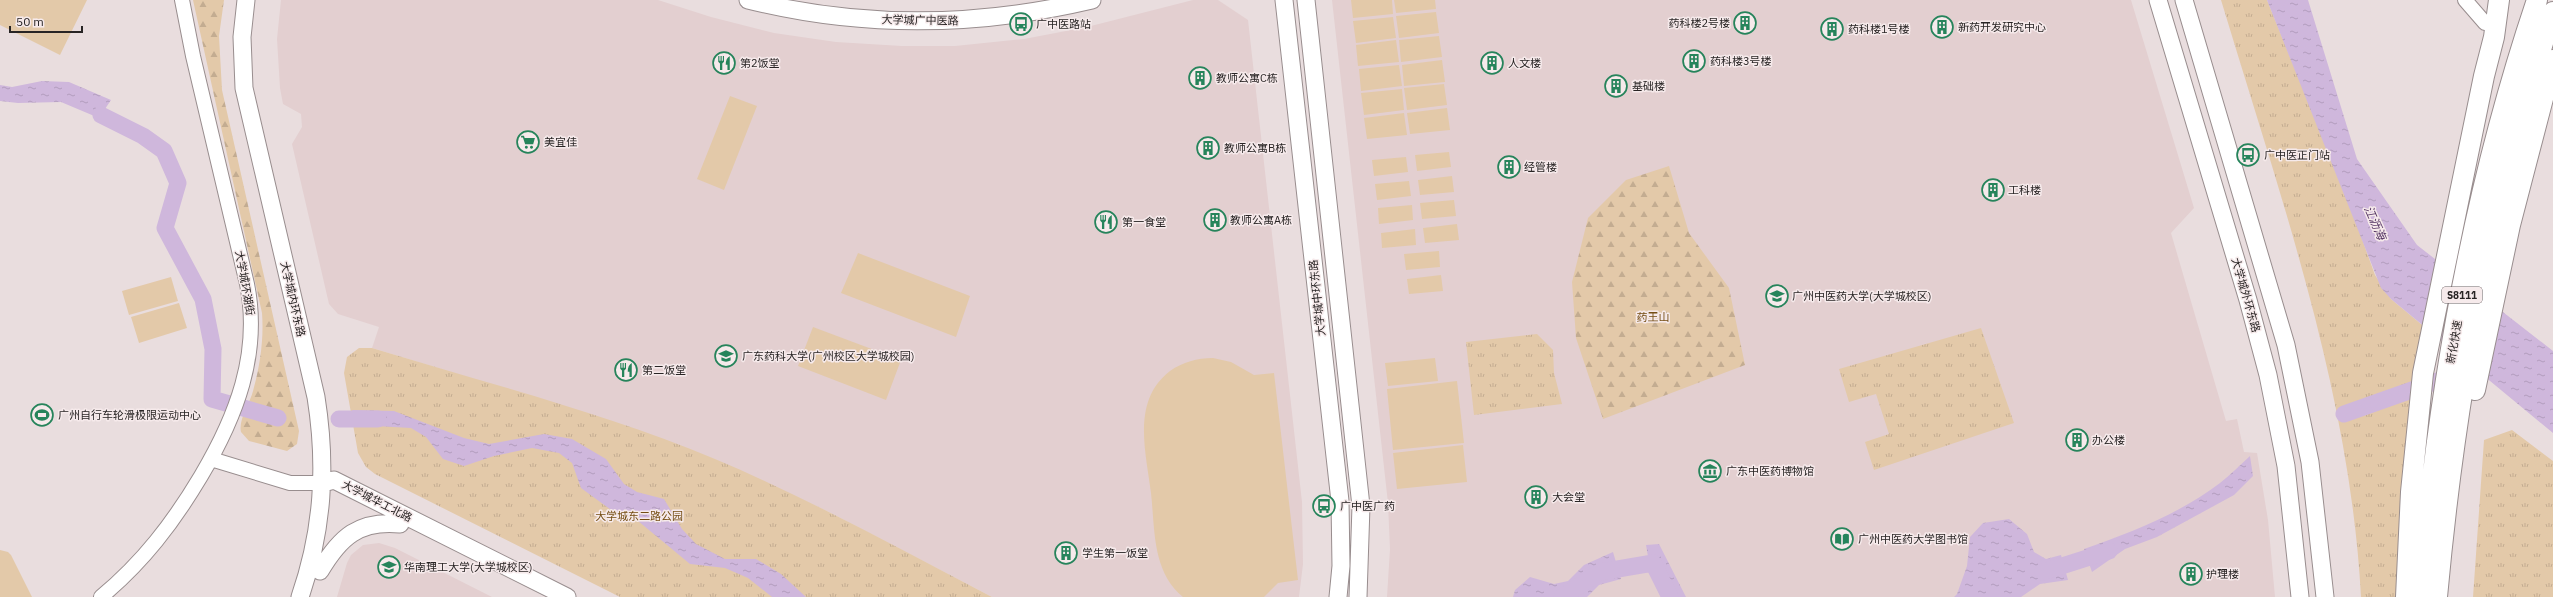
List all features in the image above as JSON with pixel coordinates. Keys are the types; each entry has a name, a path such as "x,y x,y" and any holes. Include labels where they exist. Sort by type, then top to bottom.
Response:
{"highway":[{"path":"2406,597 2411,492 2423,373 2484,76 2494,37 2499,0"},
{"name":"新化快速","path":"2420,597 2432,480 2469,258 2509,91 2537,0"},
{"name":"新化快速","path":"2437,597 2447,495 2471,333 2514,144 2553,12"},
{"path":"2443,597 2462,457 2508,233 2550,69"}],"main road":[{"name":"大学城内环东路","path":"246,0 242,37 244,88 316,397 330,484 318,534 300,597"},
{"name":"大学城内环东路","path":"257,0 252,38 255,86 326,395 333,443 330,484 330,530 312,597"},
{"name":"大学城广中医路","path":"748,0 820,14 922,22 1013,16 1092,0"},
{"name":"大学城广中医路","path":"797,0 842,7 921,12 1012,7 1048,0"},
{"path":"1274,0 1286,24"},
{"name":"大学城中环东路","path":"1284,0 1340,505 1340,566 1338,597"},
{"name":"大学城中环东路","path":"1306,0 1361,506 1361,566 1358,597"},
{"name":"大学城外环东路","path":"2158,0 2248,300 2266,368 2286,466 2300,597"},
{"path":"2184,0 2255,233 2286,345 2312,473 2325,597"},
{"name":"大学城华工北路","path":"330,484 400,524 546,597"},
{"name":"大学城华工北路","path":"330,484 567,597"},
{"path":"320,571 334,550 350,534 369,525 400,524"}],"street":[{"name":"大学城环湖街","path":"101,597 135,567 156,544 181,510 211,459 233,417 240,398 251,340 250,301 193,56 182,0"},
{"path":"2465,0 2485,23"},
{"path":"211,459 290,483 330,484"}],"shaded area":[{"path":"281,0 658,0 711,17 774,33 836,42 902,46 955,46 1024,39 1087,27 1193,0 1218,0 1248,20 1302,502 1303,564 1299,597 992,597 829,512 714,459 586,413 372,348 379,327 338,314 329,304 292,144 302,127 301,114 283,104 280,88 277,39"},
{"name":"广州中医药大学(大学城校区)","path":"1332,0 2131,0 2194,208 2171,233 2226,421 2237,419 2244,452 2257,453 2268,520 2275,597 1387,597 1390,549 1388,503"},
{"name":"华南理工大学(大学城校区)","path":"379,543 395,548 492,597 337,597 347,563 351,555 363,545"}],"green space":[{"path":"0,0 87,0 60,55 0,25"},
{"path":"193,0 224,0 219,36 222,90 299,431 297,444 287,451 249,441 241,432 241,422 252,396 258,372 262,343 262,313"},
{"path":"1351,0 1392,0 1393,14 1353,18"},
{"path":"1394,0 1435,0 1436,9 1396,13"},
{"path":"2221,0 2267,0 2348,200 2375,275 2391,299 2433,334 2398,597 2361,597 2354,520 2343,444 2327,369 2309,295 2288,221"},
{"path":"1436,12 1439,33 1399,38 1396,16"},
{"path":"1393,17 1396,38 1356,43 1353,21"},
{"path":"1439,36 1442,57 1401,62 1399,40"},
{"path":"1396,40 1399,62 1358,66 1356,45"},
{"path":"1442,60 1445,82 1404,86 1402,65"},
{"path":"1399,65 1402,86 1361,91 1359,69"},
{"path":"1444,84 1447,105 1407,110 1404,88"},
{"path":"1402,89 1404,110 1364,115 1361,93"},
{"path":"730,96 757,106 724,190 697,179"},
{"path":"1447,108 1450,130 1410,134 1407,113"},
{"path":"1404,113 1407,135 1367,139 1364,118"},
{"path":"1449,152 1451,167 1417,171 1415,155"},
{"path":"1406,157 1408,172 1374,176 1372,160"},
{"name":"药王山","path":"1669,166 1689,233 1729,288 1745,365 1603,419 1576,338 1572,282 1588,218 1626,180"},
{"path":"1452,176 1454,192 1420,195 1418,180"},
{"path":"1409,181 1411,196 1377,200 1375,184"},
{"path":"1454,200 1456,216 1422,219 1420,203"},
{"path":"1412,205 1413,220 1379,224 1378,208"},
{"path":"1457,224 1459,240 1425,243 1423,228"},
{"path":"1415,229 1416,245 1382,248 1381,233"},
{"path":"1439,251 1440,267 1406,270 1404,254"},
{"path":"858,253 970,296 956,337 841,293"},
{"path":"1441,275 1443,291 1409,294 1407,279"},
{"path":"171,277 178,301 129,315 122,291"},
{"path":"179,303 187,328 139,343 131,317"},
{"path":"813,327 901,360 886,400 798,366"},
{"path":"1981,328 2014,423 1874,470 1865,442 1889,434 1876,394 1849,402 1839,369"},
{"path":"1537,334 1553,350 1554,373 1562,404 1474,415 1466,342"},
{"name":"大学城东二路公园","path":"359,348 372,348 545,399 673,442 750,474 855,525 992,597 620,597 375,474 366,467 358,453 344,373 347,357"},
{"path":"1213,358 1231,362 1254,375 1274,373 1298,580 1278,583 1264,597 1183,597 1173,587 1165,575 1160,563 1157,549 1146,461 1144,428 1150,397 1158,383 1170,371 1190,361"},
{"path":"1435,358 1438,381 1388,386 1385,363"},
{"path":"1457,381 1464,443 1393,450 1387,389"},
{"path":"2512,430 2553,461 2553,597 2473,597 2484,440"},
{"path":"1463,445 1467,482 1397,489 1393,453"},
{"path":"0,550 8,552 11,555 32,597 0,597"}],"water":[{"name":"江沥海","path":"2267,0 2308,0 2357,159 2417,245 2553,351 2553,433 2391,299 2381,288"},
{"path":"42,81 69,82 111,100 99,118 61,102 18,103 0,101 0,85 12,87"},
{"path":"352,410 394,411 464,438 489,444 544,434 572,439 606,459 624,484 637,492 664,499 682,529 696,544 725,559 756,559 781,574 806,597 772,597 748,578 725,568 690,564 632,516 618,515 581,488 572,463 559,453 532,448 494,456 464,466 443,459 426,437 411,428 357,425"},
{"path":"2250,456 2253,476 2234,495 2157,537 2125,549 2092,572 2084,549 2137,529 2189,504 2220,483"},
{"path":"2009,519 2027,534 2034,552 2046,559 2061,555 2068,580 2040,584 2021,597 1954,597 1957,594 1967,566 1970,537 1983,523"},
{"path":"1659,544 1686,597 1666,597 1651,574 1646,545"},
{"path":"1613,552 1621,579 1599,585 1587,597 1513,597 1515,590 1530,577 1554,584 1568,581 1584,565"}],"waterway":[{"path":"101,115 143,136 164,151 178,183 165,228 203,299 213,349 212,399 278,418"},
{"path":"2344,414 2457,374"},
{"path":"339,419 378,419"},
{"path":"2043,572 2109,551"},
{"path":"1562,597 1600,572 1653,563 1670,597"}],"place":[{"name":"药科楼2号楼","path":"1745,23"},
{"name":"广中医路站","path":"1021,24"},
{"name":"新药开发研究中心","path":"1942,27"},
{"name":"药科楼1号楼","path":"1832,29"},
{"name":"药科楼3号楼","path":"1694,61"},
{"name":"第2饭堂","path":"724,63"},
{"name":"人文楼","path":"1492,63"},
{"name":"教师公寓C栋","path":"1200,78"},
{"name":"基础楼","path":"1616,86"},
{"name":"美宜佳","path":"528,142"},
{"name":"教师公寓B栋","path":"1208,148"},
{"name":"广中医正门站","path":"2248,155"},
{"name":"经管楼","path":"1509,167"},
{"name":"工科楼","path":"1993,190"},
{"name":"教师公寓A栋","path":"1215,220"},
{"name":"第一食堂","path":"1106,222"},
{"name":"广州中医药大学(大学城校区)","path":"1777,296"},
{"name":"广东药科大学(广州校区大学城校园)","path":"726,356"},
{"name":"第二饭堂","path":"626,370"},
{"name":"广州自行车轮滑极限运动中心","path":"42,415"},
{"name":"办公楼","path":"2077,440"},
{"name":"广东中医药博物馆","path":"1710,471"},
{"name":"大会堂","path":"1536,497"},
{"name":"广中医广药","path":"1324,506"},
{"name":"广州中医药大学图书馆","path":"1842,539"},
{"name":"学生第一饭堂","path":"1066,553"},
{"name":"华南理工大学(大学城校区)","path":"389,567"},
{"name":"护理楼","path":"2191,574"}]}
